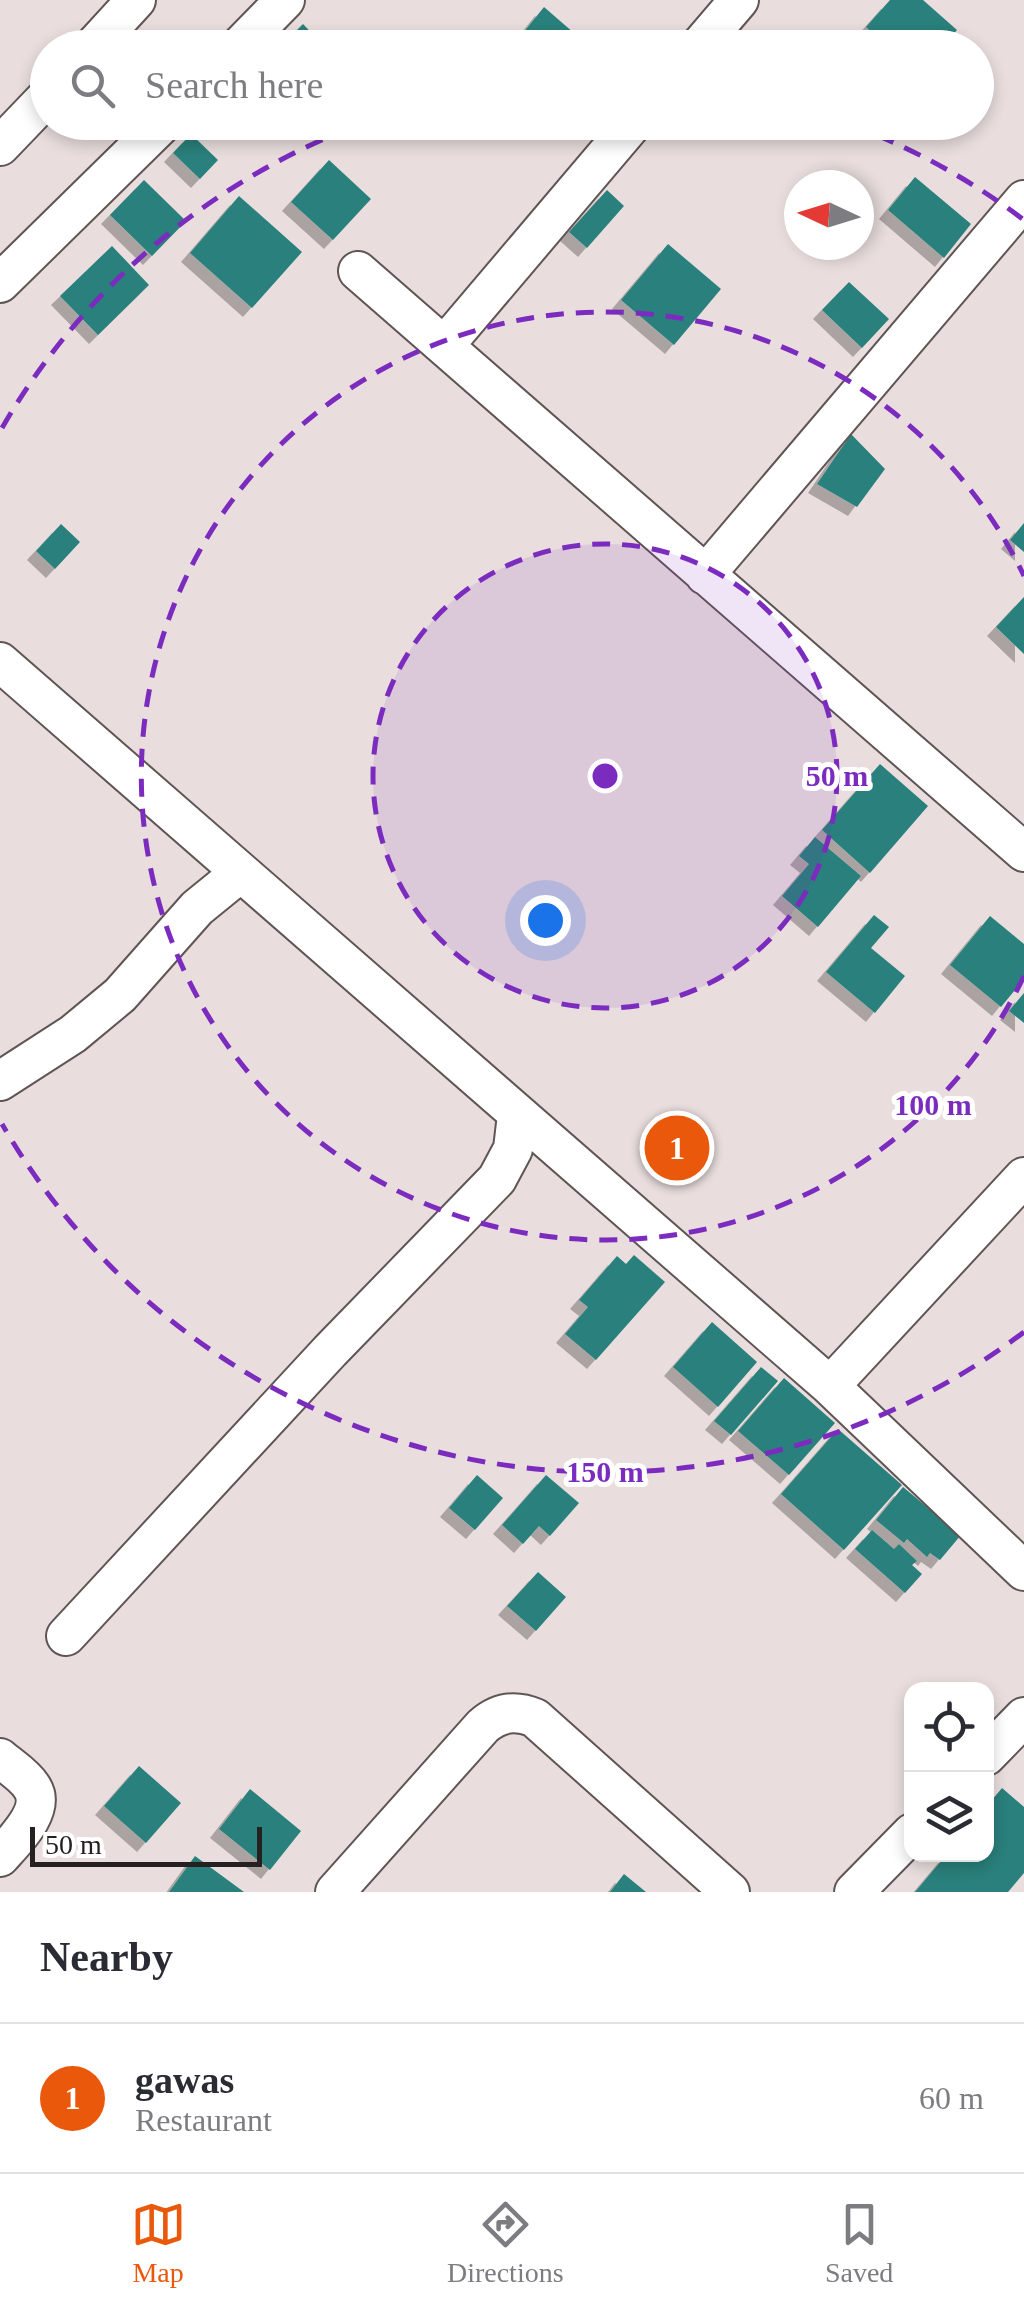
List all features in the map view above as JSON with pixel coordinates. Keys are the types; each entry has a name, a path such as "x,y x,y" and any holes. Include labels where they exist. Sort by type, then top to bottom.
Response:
{"street":[{"path":"108,30 136,0"},
{"path":"256,30 286,0"},
{"path":"713,30 739,0"},
{"path":"0,146 30,115"},
{"path":"0,284 146,140"},
{"path":"444,346 619,140"},
{"path":"705,574 1024,200"},
{"path":"358,271 1024,852"},
{"path":"0,662 830,1386 1024,1571"},
{"path":"0,1081 73,1034 120,995 198,908 240,873"},
{"path":"66,1636 330,1351 497,1179 513,1149 517,1115"},
{"path":"830,1386 1024,1177"},
{"path":"335,1892 483,1726 499,1715 518,1712 535,1718 730,1892"},
{"path":"994,1748 1024,1718"},
{"path":"0,1758 32,1786 36,1799 32,1814 0,1858"},
{"path":"854,1892 904,1841"}],"building":[{"path":"890,0 923,0 957,30 869,30 866,27"},
{"path":"544,7 570,30 525,30"},
{"path":"185,140 197,140 218,160 200,179 173,153"},
{"path":"329,160 371,199 333,240 291,202"},
{"path":"915,177 971,224 944,258 888,210"},
{"path":"144,180 186,221 152,256 110,215"},
{"path":"607,190 624,206 587,248 569,232"},
{"path":"239,196 302,252 252,308 190,253"},
{"path":"668,244 721,289 674,345 621,300"},
{"path":"112,246 149,285 98,335 60,296"},
{"path":"849,282 889,319 862,348 822,310"},
{"path":"851,434 885,469 857,507 817,484"},
{"path":"1024,523 1024,552 1010,540"},
{"path":"61,524 80,542 55,569 36,551"},
{"path":"1024,597 1024,654 996,627"},
{"path":"880,764 928,806 870,873 822,830"},
{"path":"815,837 861,876 818,927 782,896 809,864 799,856"},
{"path":"874,915 889,927 871,948 905,976 875,1013 826,972"},
{"path":"990,916 1024,944 1024,979 1001,1007 950,965"},
{"path":"1024,993 1024,1023 1009,1011"},
{"path":"634,1255 665,1282 596,1360 565,1334 588,1307 579,1300 617,1256 626,1264"},
{"path":"712,1322 757,1362 718,1407 673,1367"},
{"path":"761,1367 778,1381 731,1435 714,1421"},
{"path":"784,1378 835,1423 789,1475 738,1431"},
{"path":"838,1429 902,1485 844,1550 781,1494"},
{"path":"477,1475 503,1498 475,1530 449,1508"},
{"path":"546,1475 579,1503 550,1536 539,1526 523,1544 502,1525"},
{"path":"903,1487 961,1535 940,1560 930,1553 927,1557 907,1539 904,1543 876,1520"},
{"path":"872,1530 894,1549 899,1544 917,1561 912,1565 922,1574 905,1593 855,1549"},
{"path":"538,1572 566,1597 536,1631 507,1606"},
{"path":"139,1766 181,1803 146,1843 104,1806"},
{"path":"1002,1788 1024,1807 1024,1873 1008,1892 915,1892 940,1862 994,1862 994,1798"},
{"path":"250,1789 301,1831 270,1870 219,1829"},
{"path":"195,1856 244,1892 169,1892"},
{"path":"624,1874 646,1892 610,1892"}],"place":[{"name":"gawas","path":"677,1148"}]}
